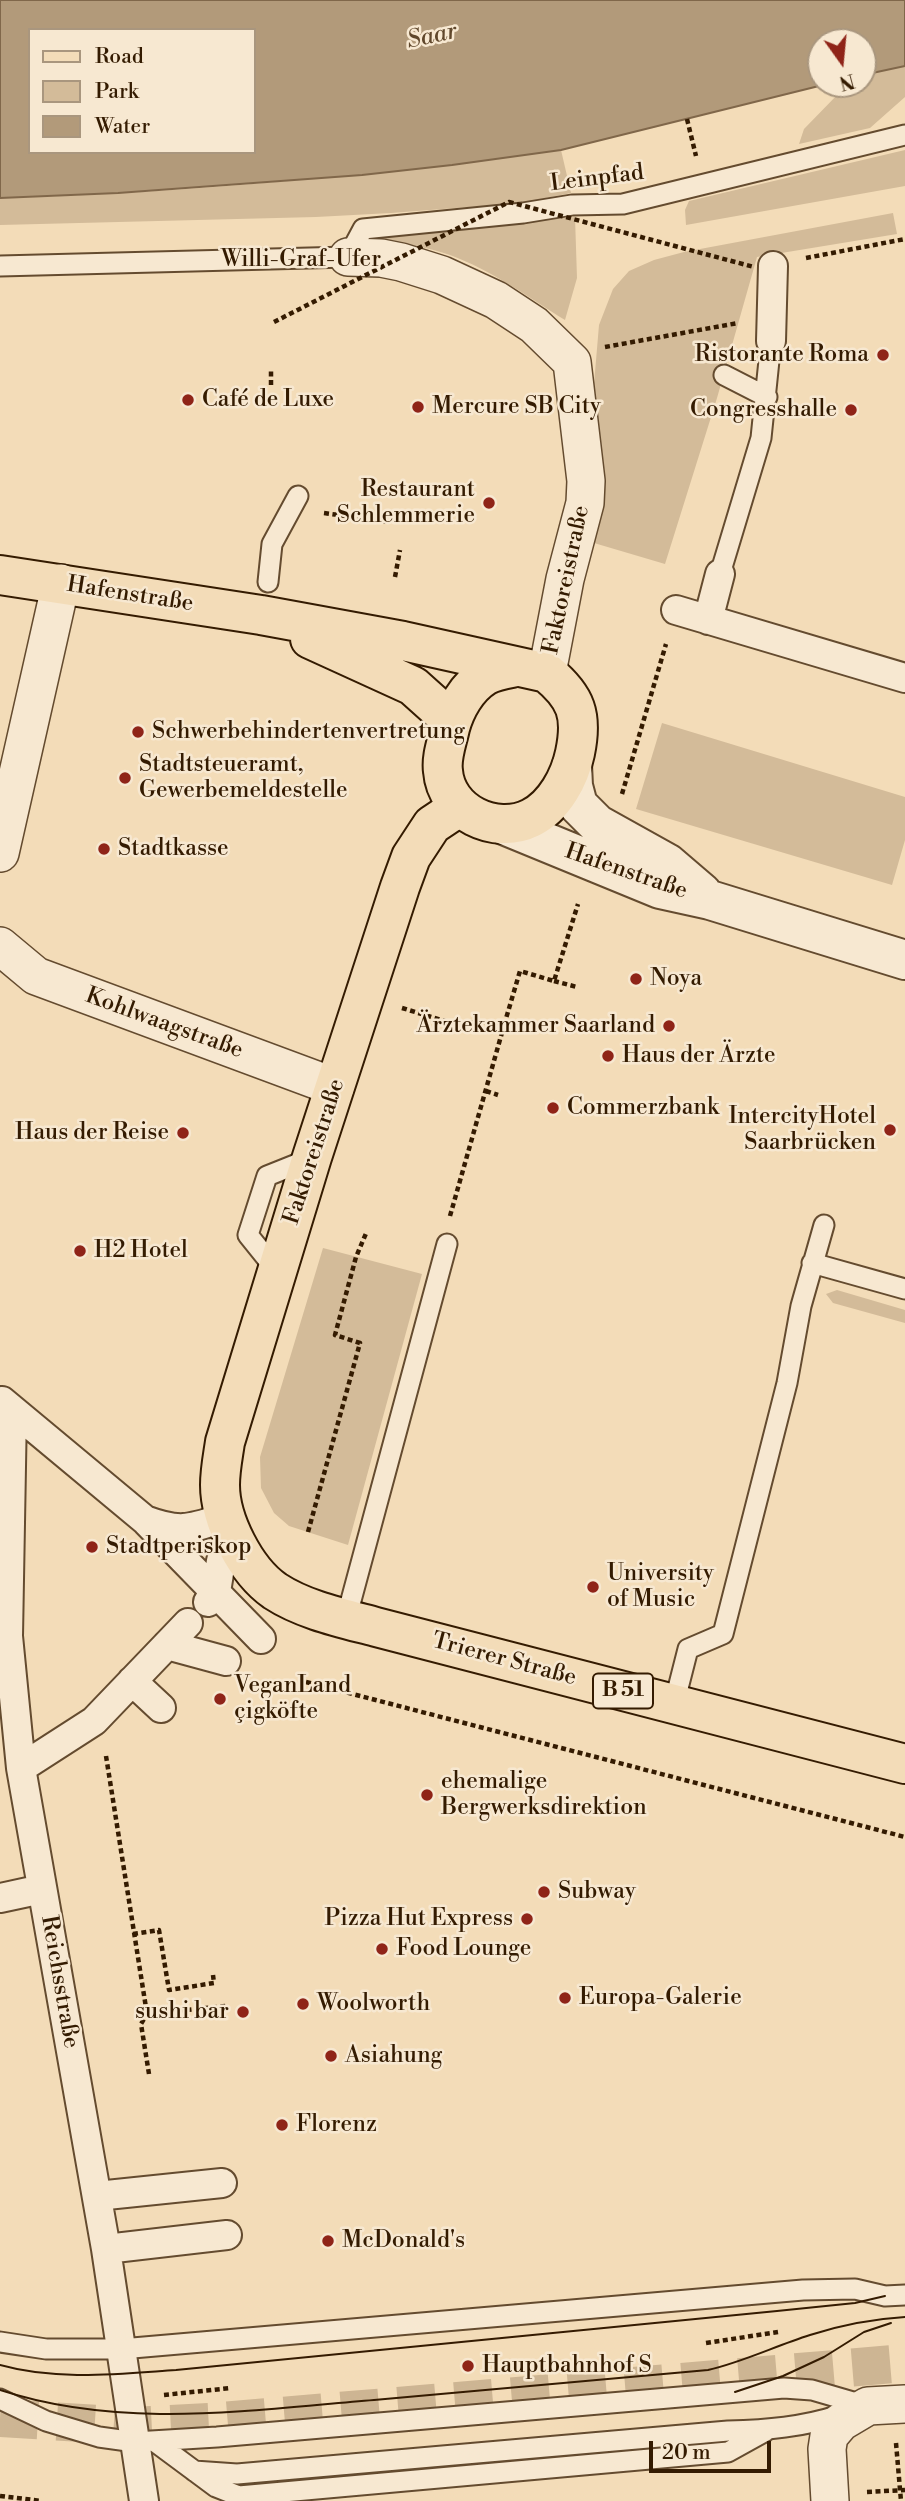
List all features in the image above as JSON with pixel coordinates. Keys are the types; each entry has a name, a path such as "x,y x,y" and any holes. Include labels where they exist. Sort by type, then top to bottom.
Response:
{"main road":[{"name":"Hafenstraße","path":"0,575 61,583 264,599 403,641 531,670"},
{"name":"Hafenstraße","path":"264,599 413,686 452,721"},
{"name":"Faktoreistraße","path":"224,1518 220,1485 225,1442 312,1157 411,857 432,825 459,807 447,789 442,770 452,721 465,694 485,675 531,670 566,688 577,711 578,737 572,765 559,792 546,807 531,818 504,825"},
{"path":"459,807 480,820 504,825"},
{"name":"Trierer Straße","path":"224,1518 240,1549 264,1581 275,1591 302,1604 346,1619 905,1764"}],"street":[{"name":"Willi-Graf-Ufer","path":"348,257 381,258 442,275 496,300 584,355"},
{"path":"771,341 775,264"},
{"name":"Faktoreistraße","path":"531,670 565,579 585,503 584,355"},
{"path":"708,620 720,575"},
{"path":"0,853 61,583"},
{"path":"676,610 905,678"},
{"name":"Hafenstraße","path":"572,765 573,786 579,805 597,824 667,863 710,900"},
{"name":"Hafenstraße","path":"504,825 660,889 710,900 905,960"},
{"name":"Kohlwaagstraße","path":"0,946 36,976 335,1087"},
{"path":"6,1404 145,1520 203,1607 261,1639"},
{"name":"Reichsstraße","path":"6,1404 8,1636 21,1769 97,2196 128,2398 145,2441 144,2501"},
{"path":"145,1520 167,1528 188,1529 224,1518"},
{"path":"21,1769 94,1721 203,1607 221,1561 226,1558"},
{"path":"167,1645 226,1661"},
{"path":"132,1681 161,1708"},
{"path":"0,1898 43,1889"},
{"path":"97,2196 222,2183"},
{"path":"106,2249 227,2235"},
{"path":"830,2501 827,2449 829,2436 841,2422 868,2406 905,2404"}],"lane":[{"name":"Leinpfad","path":"348,257 363,229 523,213 572,205 623,204 905,135"},
{"name":"Willi-Graf-Ufer","path":"0,265 348,257"},
{"path":"720,575 761,438 771,341"},
{"path":"724,375 766,397"},
{"path":"264,599 272,544 295,502"},
{"path":"674,1704 688,1649 723,1634 824,1225"},
{"path":"346,1619 447,1244"},
{"path":"813,1263 905,1289"},
{"path":"0,2342 46,2349 121,2349 803,2290 855,2289 885,2297 905,2295"},
{"path":"0,2399 70,2430 145,2441 784,2388 812,2390 868,2406"},
{"path":"145,2441 194,2471 237,2474 728,2431 767,2430 814,2423 868,2406"}],"path":[{"path":"274,322 509,202 775,264 905,239"},
{"path":"584,355 739,323"},
{"path":"271,371 271,385"},
{"path":"295,502 389,522"},
{"path":"395,577 400,551"},
{"path":"619,804 676,610"},
{"path":"554,981 578,904"},
{"path":"450,1218 520,971 578,987"},
{"path":"443,1020 451,1023 505,1022 518,1025"},
{"path":"486,1091 498,1095"},
{"path":"308,1532 360,1343 335,1335 356,1256 367,1230"},
{"path":"306,1682 905,1838"},
{"path":"105,1754 146,2014 141,2024 149,2074"},
{"path":"133,1934 159,1930 169,1990 214,1983 213,1975"},
{"path":"146,2014 226,2006"},
{"path":"706,2343 779,2332"},
{"path":"128,2398 230,2388"},
{"path":"897,2449 901,2501"},
{"path":"877,2492 902,2490"},
{"path":"0,2496 42,2501"}],"green space":[{"path":"905,66 905,97 870,128 799,144 804,129 834,98 877,98 877,72"},
{"path":"561,150 571,193 521,203 316,217 0,225 0,198 281,182"},
{"path":"905,150 905,186 686,225 685,210 689,201"},
{"path":"893,213 897,234 757,257 717,398 665,564 594,543 605,490 594,384 599,325 613,289 629,271 654,260 684,252"},
{"path":"575,217 577,278 565,320 509,284 465,261 433,250 380,240 380,235"},
{"path":"662,723 905,797 905,840 892,885 636,809"},
{"path":"323,1248 422,1274 348,1545 289,1526 274,1513 261,1488 260,1457"},
{"path":"837,1290 905,1310 905,1323 833,1303 826,1294"}],"water":[{"name":"Saar","path":"0,0 905,0 905,66 877,72 877,28 807,28 807,89 561,150 362,175 118,193 0,198"}],"tunnel":[{"path":"0,2418 131,2426 209,2422 905,2363"}],"tram line":[{"path":"0,2365 65,2375 176,2370 855,2303 885,2296"},
{"path":"0,2390 92,2410 186,2414 233,2412 708,2370 833,2328 905,2317"},
{"path":"735,2392 783,2376 824,2357 864,2332 891,2323"}],"place":[{"name":"Ristorante Roma","path":"883,355"},
{"name":"Café de Luxe","path":"188,400"},
{"name":"Mercure SB City","path":"418,407"},
{"name":"Congresshalle","path":"851,410"},
{"name":"Restaurant Schlemmerie","path":"489,503"},
{"name":"Schwerbehindertenvertretung","path":"138,732"},
{"name":"Stadtsteueramt, Gewerbemeldestelle","path":"125,778"},
{"name":"Stadtkasse","path":"104,849"},
{"name":"Noya","path":"636,979"},
{"name":"Ärztekammer Saarland","path":"669,1026"},
{"name":"Haus der Ärzte","path":"608,1056"},
{"name":"Commerzbank","path":"553,1108"},
{"name":"IntercityHotel Saarbrücken","path":"890,1130"},
{"name":"Haus der Reise","path":"183,1133"},
{"name":"H2 Hotel","path":"80,1251"},
{"name":"Stadtperiskop","path":"92,1547"},
{"name":"University of Music","path":"593,1587"},
{"name":"VeganLand çigköfte","path":"220,1699"},
{"name":"ehemalige Bergwerksdirektion","path":"427,1795"},
{"name":"Subway","path":"544,1892"},
{"name":"Pizza Hut Express","path":"527,1919"},
{"name":"Food Lounge","path":"382,1949"},
{"name":"Europa-Galerie","path":"565,1998"},
{"name":"Woolworth","path":"303,2004"},
{"name":"sushi bar","path":"243,2012"},
{"name":"Asiahung","path":"331,2056"},
{"name":"Florenz","path":"282,2125"},
{"name":"McDonald's","path":"328,2241"},
{"name":"Hauptbahnhof S","path":"468,2366"}]}
